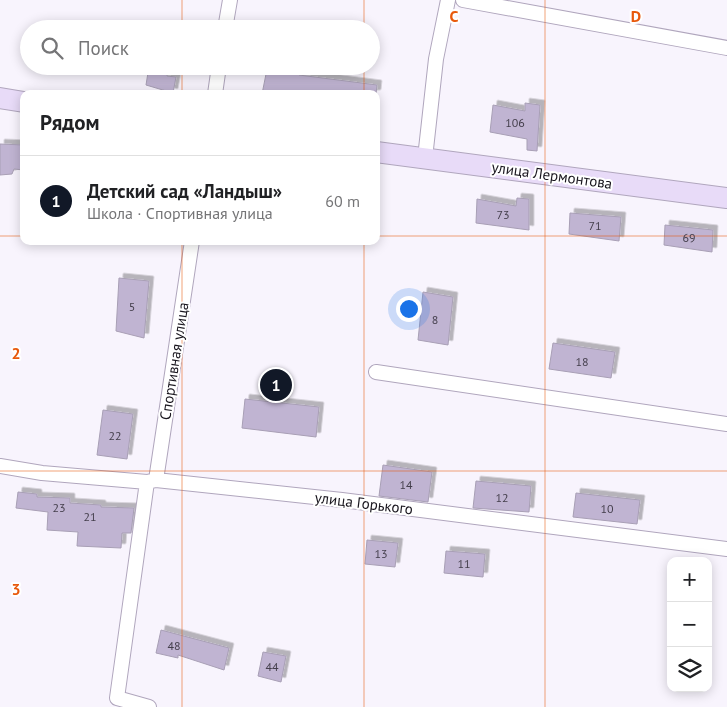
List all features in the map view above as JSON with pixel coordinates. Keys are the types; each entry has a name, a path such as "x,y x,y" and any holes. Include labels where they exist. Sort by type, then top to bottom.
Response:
{"street":[{"path":"227,20 230,0"},
{"path":"426,158 436,59 448,0"},
{"path":"463,0 727,48"},
{"path":"216,90 218,75"},
{"path":"0,98 20,101"},
{"name":"улица Лермонтова","path":"380,152 727,198"},
{"name":"Спортивная улица","path":"149,707 117,698 191,245"},
{"path":"376,372 727,424"},
{"name":"улица Горького","path":"0,466 42,473 152,481 342,500 727,549"}],"building":[{"path":"148,75 176,77 174,90 163,90 146,85"},
{"path":"266,75 299,75 377,85 376,90 263,90"},
{"path":"525,103 540,105 537,151 527,150 527,139 490,132 493,105 525,111"},
{"path":"0,144 20,145 20,170 14,169 12,174 0,175"},
{"path":"517,198 529,199 529,230 476,223 477,199 516,206"},
{"path":"570,213 621,217 619,241 569,234"},
{"path":"665,225 713,230 712,252 664,245"},
{"path":"119,278 149,281 144,338 116,331"},
{"path":"423,292 453,297 448,345 418,340"},
{"path":"553,343 615,352 611,378 549,369"},
{"path":"245,399 319,407 316,437 242,428"},
{"path":"103,410 133,414 127,459 97,455"},
{"path":"383,465 432,472 428,502 379,496"},
{"path":"476,481 531,486 529,512 473,508"},
{"path":"18,492 37,494 37,497 70,498 70,503 101,505 101,507 134,508 131,533 122,533 121,548 77,546 78,532 47,530 48,512 16,508"},
{"path":"576,493 640,500 637,524 573,517"},
{"path":"367,540 398,543 395,567 365,564"},
{"path":"446,551 485,554 483,577 444,573"},
{"path":"161,630 229,648 224,670 178,655 178,658 156,653"},
{"path":"263,652 286,656 281,682 258,676"}],"place":[{"name":"Детский сад «Ландыш»","path":"276,385"}]}
